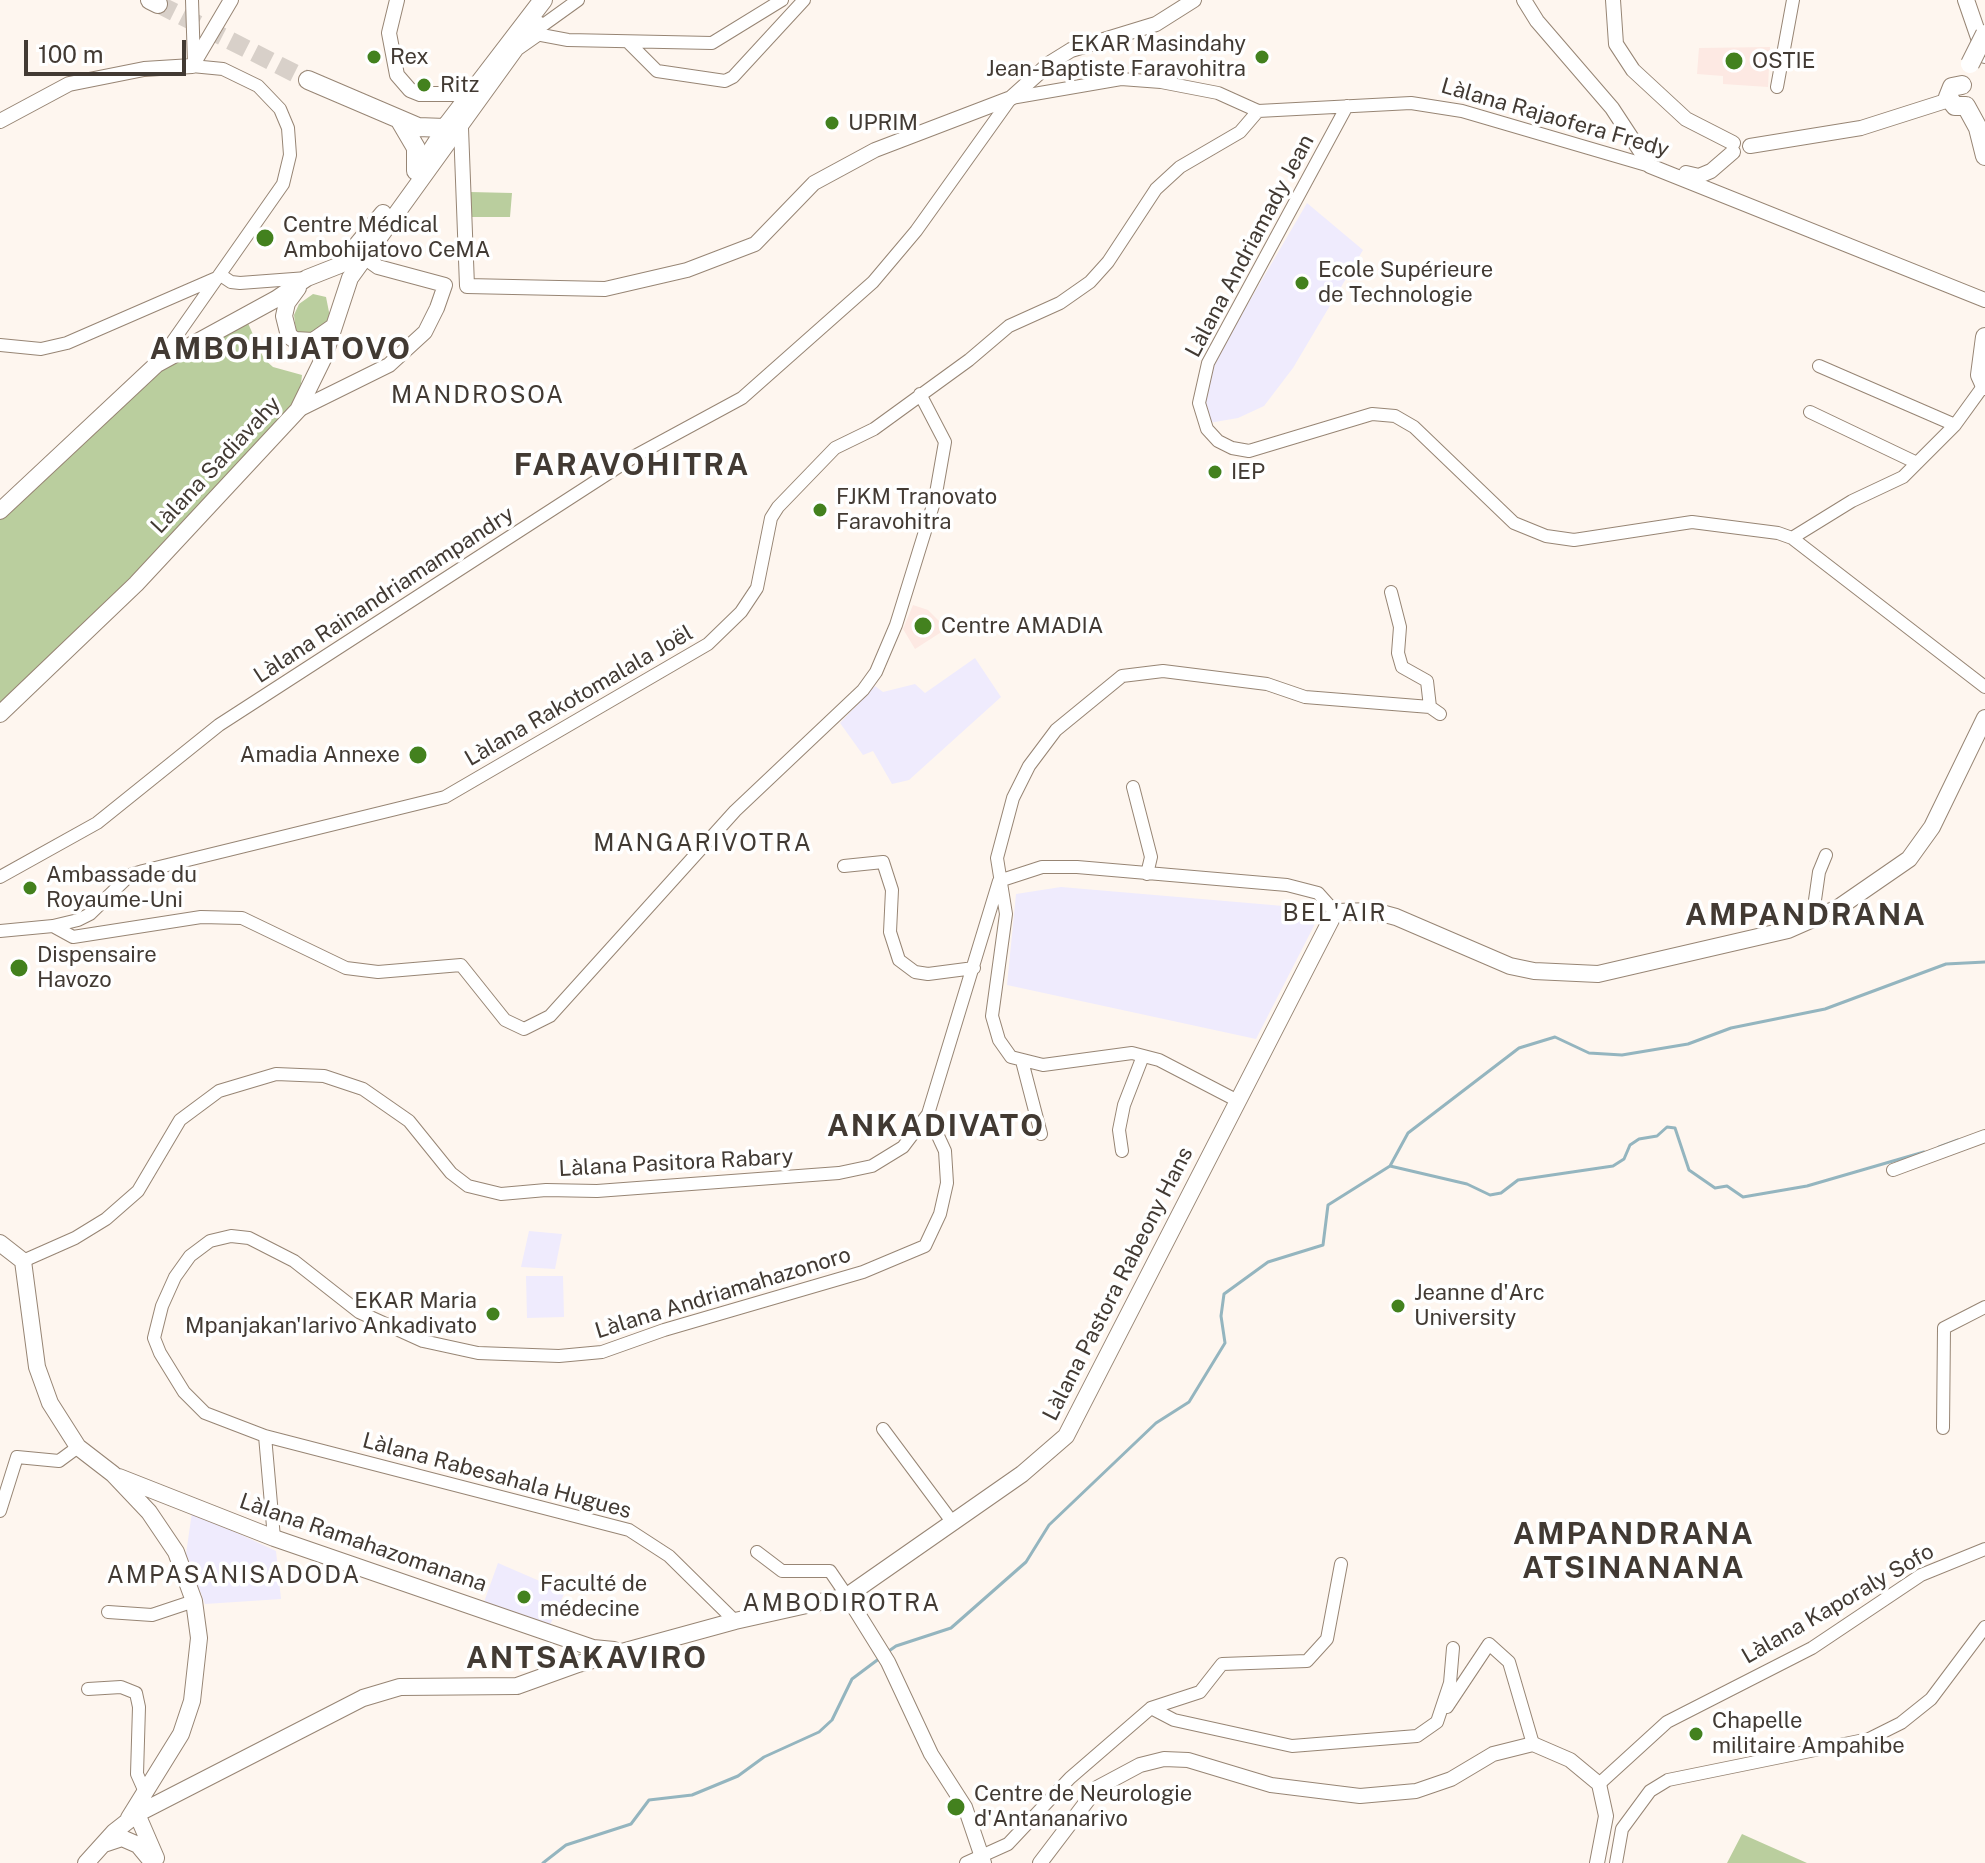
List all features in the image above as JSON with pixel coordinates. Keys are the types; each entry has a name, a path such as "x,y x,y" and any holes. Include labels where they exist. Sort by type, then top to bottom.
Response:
{"main road":[{"path":"0,511 157,364 276,299 307,278 356,258 416,171 534,28 543,0"},
{"path":"1966,0 1977,59"},
{"path":"453,128 470,94 506,47 534,28"},
{"path":"1985,34 1977,59 1962,85 1970,92 1958,103 1978,128 1985,156"},
{"path":"308,80 428,129 453,128"},
{"path":"397,117 416,148 416,171"},
{"name":"Làlana Sadiavahy","path":"0,714 136,584 298,410 322,361 356,258 453,128"},
{"path":"307,278 287,303 284,316 289,336 295,340 313,341 333,327"},
{"path":"1984,386 1980,375 1985,337"},
{"path":"1335,912 1374,911 1396,917 1510,966 1534,971 1598,974 1749,941 1812,921 1889,875 1922,845 1985,718"},
{"name":"Làlana Pastora Rabeony Hans","path":"847,1596 1022,1474 1066,1436 1335,912"},
{"path":"0,1243 23,1261 37,1367 50,1403 78,1447 113,1474 149,1512 176,1552 194,1601 199,1638 192,1701 181,1734 150,1798 86,1863"},
{"name":"Làlana Ramahazomanana","path":"113,1474 274,1538 573,1641 606,1650 647,1646"},
{"path":"149,1512 150,1501 161,1494"},
{"path":"150,1798 363,1698 400,1687 542,1687 577,1670 647,1646 735,1621 847,1596"},
{"path":"573,1641 577,1670"},
{"path":"132,1817 155,1863"},
{"path":"103,1844 122,1838 138,1845 155,1863"}],"street":[{"path":"192,0 193,64"},
{"path":"193,64 231,0"},
{"path":"397,0 389,33 397,75 410,90 420,94 470,94"},
{"path":"534,28 578,0"},
{"path":"534,28 568,40 712,43 782,0"},
{"path":"628,42 657,71 725,81 733,77 804,0"},
{"path":"1011,98 1050,63 1071,50 1156,24 1194,0"},
{"path":"1524,0 1537,21 1612,108 1650,166 1699,176 1721,165 1734,150"},
{"path":"1613,0 1616,44 1633,70 1686,119 1746,156 1750,146 1861,128 1958,103"},
{"path":"1777,87 1793,0"},
{"path":"0,121 69,84 144,69 193,64 223,69 258,86 280,109 288,128 290,155 283,184 222,268 222,276 157,364"},
{"path":"356,258 445,285 605,289 687,270 755,244 814,183 875,150 1011,98 1091,82 1141,80 1218,93 1258,111"},
{"name":"Làlana Rainandriamampandry","path":"0,877 97,823 219,725 635,456 742,398 873,282 916,231 1011,98"},
{"name":"Làlana Rajaofera Fredy","path":"1258,111 1385,102 1439,106 1650,166 1985,300"},
{"name":"Làlana Andriamady Jean","path":"1347,106 1208,363 1199,403 1207,429 1232,448 1249,451 1372,414 1395,416 1414,427 1514,523 1546,536 1574,540 1692,522 1740,526 1792,538 1985,687"},
{"name":"Làlana Rakotomalala Joël","path":"0,931 53,926 90,914 130,875 445,797 708,644 741,612 757,588 771,518 778,507 835,448 874,429 969,360 1009,326 1060,303 1090,282 1108,262 1156,189 1180,167 1240,132 1258,111"},
{"path":"453,128 467,286"},
{"path":"1702,185 1734,150"},
{"path":"222,276 240,283 307,278"},
{"path":"0,345 41,349 67,343 222,276"},
{"path":"298,410 389,365 425,332 445,285"},
{"path":"1819,366 1955,425"},
{"path":"1792,538 1852,501 1903,477 1955,425 1984,386"},
{"path":"53,926 73,937 201,917 242,918 346,968 378,972 461,965 505,1020 524,1029 550,1016 735,811 863,690 876,672 896,625 935,499 945,442 920,394"},
{"path":"1810,412 1917,463"},
{"path":"1236,1100 1159,1060 1132,1053 1043,1065 1011,1057 999,1040 992,1016 1006,914 997,858 1002,832 1013,798 1029,766 1056,730 1122,676 1163,671 1267,684 1305,697 1435,710 1427,681 1402,667 1398,653 1400,627 1391,592"},
{"path":"1133,787 1151,857 1147,874"},
{"path":"1812,921 1819,872 1826,855"},
{"path":"844,866 883,862 892,890 890,932 899,960 915,972 928,974 974,968"},
{"path":"999,881 1042,867 1077,867 1287,885 1318,893 1335,912"},
{"name":"Làlana Pasitora Rabary","path":"23,1261 75,1238 106,1219 138,1191 180,1120 219,1091 276,1074 324,1076 363,1089 409,1121 460,1180 468,1186 501,1194 597,1191 839,1173 872,1166 903,1147 928,1114 999,881"},
{"path":"1122,1151 1119,1130 1124,1105 1143,1056"},
{"path":"1022,1061 1041,1134"},
{"name":"Làlana Andriamahazonoro","path":"265,1436 205,1413 184,1392 154,1338 162,1306 175,1277 190,1256 210,1241 231,1236 249,1238 294,1261 359,1312 423,1341 478,1353 559,1356 602,1352 664,1330 863,1272 925,1246 940,1214 947,1183 945,1151 928,1114"},
{"path":"1893,1170 1985,1136"},
{"path":"1943,1428 1943,1332 1948,1324 1985,1307"},
{"path":"883,1429 953,1523"},
{"path":"265,1436 274,1538"},
{"name":"Làlana Rabesahala Hugues","path":"265,1436 629,1530 658,1546 735,1621"},
{"path":"0,1511 17,1457 59,1461 78,1447"},
{"name":"Làlana Kaporaly Sofo","path":"1599,1784 1667,1722 1812,1648 1921,1575 1985,1549"},
{"path":"757,1552 782,1571 830,1571 888,1662 931,1754 965,1807 983,1860"},
{"path":"966,1863 983,1860 1008,1844 1070,1778 1151,1708 1200,1692 1222,1664 1307,1661 1327,1639 1341,1564"},
{"path":"108,1612 152,1615 194,1601"},
{"path":"1616,1863 1622,1829 1650,1791 1668,1780 1869,1739 1901,1723 1931,1699 1985,1627"},
{"path":"1151,1708 1174,1720 1292,1746 1417,1736 1437,1722 1489,1644 1509,1662 1533,1744"},
{"path":"1437,1722 1450,1683 1453,1648"},
{"path":"88,1689 121,1687 136,1693 139,1707 137,1774 150,1798"},
{"path":"1040,1863 1097,1788 1140,1765 1164,1759 1188,1760 1271,1785 1360,1796 1416,1791 1451,1779 1493,1754 1533,1744 1570,1760 1599,1784 1606,1816 1597,1863"}],"shaded area":[{"name":"OSTIE","path":"1770,47 1768,87 1723,84 1723,76 1697,74 1699,48"},
{"name":"Ecole Supérieure de Technologie","path":"1307,203 1363,250 1293,368 1264,406 1238,418 1209,423 1204,413 1204,393 1219,353"},
{"name":"Centre AMADIA","path":"913,605 928,610 941,623 943,631 915,649 903,629"},
{"path":"975,658 1001,697 909,780 892,784 873,751 863,755 840,723 875,686 883,692 915,684 925,693"},
{"path":"1061,887 1307,908 1321,912 1256,1039 1007,985 1016,894"},
{"path":"529,1231 562,1234 555,1269 521,1267"},
{"path":"526,1276 563,1276 564,1317 527,1318"},
{"path":"192,1512 276,1551 281,1599 205,1604 186,1554"},
{"name":"Faculté de médecine","path":"498,1563 565,1592 550,1625 484,1602"}],"green space":[{"path":"470,192 512,193 510,217 471,217"},
{"path":"313,294 326,297 330,317 326,326 306,337 296,331 294,315 299,304"},
{"path":"247,321 264,359 273,367 302,375 298,410 0,713 0,511 157,364"},
{"path":"1742,1834 1807,1863 1727,1863"}],"waterway":[{"path":"886,1653 896,1646 951,1628 1026,1562 1049,1525 1156,1423 1189,1402 1225,1343 1221,1316 1224,1294 1268,1262 1323,1245 1328,1205 1390,1166 1408,1133 1519,1048 1555,1037 1589,1053 1622,1055 1688,1044 1731,1028 1825,1009 1946,964 1985,962"},
{"path":"1390,1166 1467,1184 1490,1195 1501,1193 1518,1180 1613,1166 1624,1159 1630,1145 1639,1139 1657,1136 1667,1127 1675,1128 1689,1170 1715,1188 1727,1186 1743,1197 1807,1186 1924,1152"},
{"path":"1939,1147 1958,1140"},
{"path":"543,1863 566,1845 631,1824 649,1800 692,1795 738,1776 764,1757 819,1732 832,1720 852,1679 880,1658"}],"tunnel":[{"path":"158,4 308,80"}],"place":[{"name":"Rex","path":"374,57"},
{"name":"EKAR Masindahy Jean-Baptiste Faravohitra","path":"1262,57"},
{"name":"OSTIE","path":"1734,61"},
{"name":"Ritz","path":"424,85"},
{"name":"UPRIM","path":"832,123"},
{"name":"Centre Médical Ambohijatovo CeMA","path":"265,238"},
{"name":"Ecole Supérieure de Technologie","path":"1302,283"},
{"name":"IEP","path":"1215,472"},
{"name":"FJKM Tranovato Faravohitra","path":"820,510"},
{"name":"Centre AMADIA","path":"923,626"},
{"name":"Amadia Annexe","path":"418,755"},
{"name":"Ambassade du Royaume-Uni","path":"30,888"},
{"name":"Dispensaire Havozo","path":"19,968"},
{"name":"Jeanne d'Arc University","path":"1398,1306"},
{"name":"EKAR Maria Mpanjakan'Iarivo Ankadivato","path":"493,1314"},
{"name":"Faculté de médecine","path":"524,1597"},
{"name":"Chapelle militaire Ampahibe","path":"1696,1734"},
{"name":"Centre de Neurologie d'Antananarivo","path":"956,1807"}],"district":[{"name":"AMBOHIJATOVO","path":"281,350"},
{"name":"MANDROSOA","path":"478,396"},
{"name":"FARAVOHITRA","path":"632,466"},
{"name":"MANGARIVOTRA","path":"703,844"},
{"name":"BEL'AIR","path":"1335,914"},
{"name":"AMPANDRANA","path":"1806,916"},
{"name":"ANKADIVATO","path":"936,1127"},
{"name":"AMPANDRANA ATSINANANA","path":"1634,1552"},
{"name":"AMPASANISADODA","path":"234,1576"},
{"name":"AMBODIROTRA","path":"842,1604"},
{"name":"ANTSAKAVIRO","path":"587,1659"}]}
